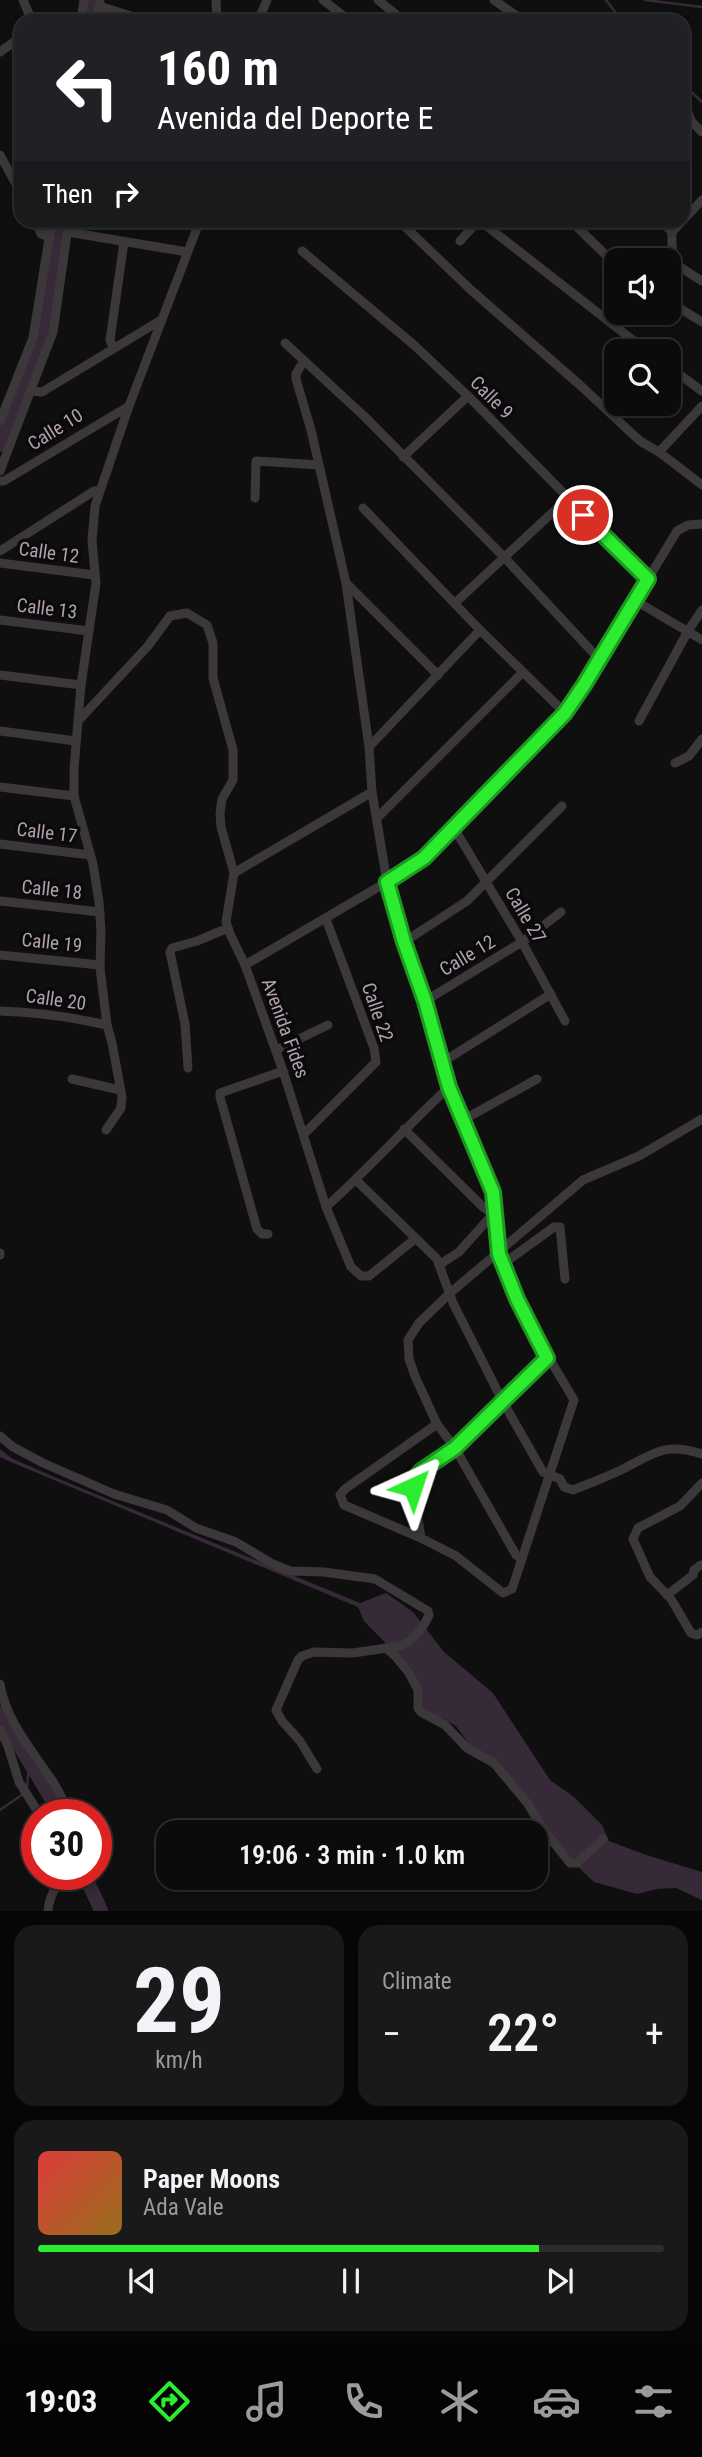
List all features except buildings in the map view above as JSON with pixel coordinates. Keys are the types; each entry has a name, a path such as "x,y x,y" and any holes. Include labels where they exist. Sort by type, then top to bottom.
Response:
{"street":[{"path":"323,0 341,14"},
{"path":"378,0 395,14"},
{"path":"494,0 514,14"},
{"path":"100,3 129,14"},
{"path":"690,118 702,132"},
{"path":"0,155 14,180"},
{"path":"690,213 702,200"},
{"path":"38,228 41,234 50,237"},
{"path":"0,421 33,338 51,228"},
{"path":"0,471 53,332 68,228"},
{"path":"106,1130 121,1108 120,1090 107,1025 100,965 100,912 90,855 74,796 81,685 96,583 92,541 95,506 129,406 197,228"},
{"path":"406,228 471,290 582,386 640,441 702,485"},
{"path":"460,241 472,228"},
{"path":"489,228 631,339"},
{"path":"578,228 604,253"},
{"path":"668,228 672,232"},
{"path":"676,228 672,232 672,256 676,264 702,281"},
{"path":"68,232 187,252"},
{"path":"113,347 110,340 124,242"},
{"name":"Calle 9","path":"302,251 414,345 468,396 648,579"},
{"path":"681,308 700,318"},
{"path":"31,391 42,392 161,320"},
{"path":"285,343 365,417 503,556 599,659"},
{"path":"303,362 296,379 319,464 345,583 369,747 372,792 387,882 449,1087 493,1192 499,1254 517,1299 547,1358 574,1400 512,1589 506,1593 456,1556 344,1505 340,1495 345,1489 437,1424"},
{"path":"681,376 702,391"},
{"path":"403,457 468,396"},
{"name":"Calle 10","path":"0,481 129,406"},
{"path":"659,452 702,406"},
{"path":"255,498 256,461 319,464"},
{"path":"0,551 94,491 99,491"},
{"path":"455,603 567,499"},
{"path":"363,508 522,673 565,713"},
{"path":"245,965 424,858 565,713 677,531 688,525 702,524"},
{"name":"Calle 12","path":"0,563 94,575"},
{"path":"345,583 438,675"},
{"path":"636,601 702,640"},
{"path":"639,721 702,610"},
{"path":"79,720 148,646 170,616 187,613 207,625 213,643 213,678 233,750 233,780 222,799 220,813 221,827 234,873 372,792"},
{"name":"Calle 13","path":"0,620 89,631"},
{"path":"369,747 480,630"},
{"path":"377,818 522,673"},
{"path":"0,676 81,685"},
{"path":"0,732 76,741"},
{"path":"675,763 689,756 702,739"},
{"path":"0,788 74,796"},
{"path":"404,942 467,901 562,806"},
{"name":"Calle 27","path":"454,828 522,942 565,1021"},
{"name":"Calle 17","path":"0,844 90,855"},
{"name":"Avenida Fides","path":"234,873 226,922 276,1050 326,1207 351,1267 360,1276 369,1276 415,1239"},
{"name":"Calle 18","path":"0,901 100,912"},
{"name":"Calle 12","path":"425,1001 522,942 561,912"},
{"name":"Calle 22","path":"304,1134 376,1062 374,1048 326,919"},
{"path":"188,1068 185,1024 170,952 172,948 228,928"},
{"name":"Calle 19","path":"0,955 100,965"},
{"path":"441,1063 551,994"},
{"name":"Calle 20","path":"0,1011 27,1012 107,1025"},
{"path":"276,1050 328,1025"},
{"path":"268,1234 262,1234 257,1229 220,1093 283,1071"},
{"path":"72,1079 120,1090"},
{"path":"463,1120 537,1079"},
{"path":"326,1207 449,1087"},
{"path":"522,1559 516,1555 455,1448 437,1424 409,1360 408,1340 419,1323 449,1294 583,1180 639,1156 702,1119"},
{"path":"404,1129 494,1215"},
{"path":"356,1180 437,1259 449,1294 502,1400 543,1472 560,1479 564,1487 573,1490 618,1472 654,1451 681,1448 702,1454"},
{"path":"439,1265 459,1252 494,1215"},
{"path":"503,1264 554,1227 560,1227 565,1279"},
{"path":"421,1538 413,1487 415,1478 455,1448 547,1358"},
{"path":"0,1436 24,1454 43,1463 114,1494 167,1510 196,1528 236,1542 290,1571 324,1572 375,1579 428,1611 425,1623 408,1643 401,1646 353,1653 308,1653 302,1656 293,1669 275,1710 300,1741 317,1769"},
{"path":"702,1483 680,1506 643,1524 634,1535 634,1543 645,1569 654,1582 667,1595 691,1633 697,1635 702,1632"},
{"path":"667,1595 693,1575 694,1570 701,1565"},
{"path":"386,1648 409,1673 418,1690 418,1708 421,1712 445,1725 467,1748 494,1763 528,1804 542,1828 570,1863 578,1863 603,1839"},
{"path":"0,1684 5,1708 62,1799"},
{"path":"0,1730 19,1782 30,1799"},
{"path":"48,1911 48,1898 52,1890"}],"shaded area":[{"path":"0,1449 11,1458 59,1479 360,1603 386,1593 413,1612 444,1652 493,1693 550,1780 574,1797 602,1825 609,1841 702,1872 702,1900 676,1888 637,1894 594,1882 548,1833 548,1820 540,1820 527,1798 471,1747 456,1726 442,1718 429,1715 421,1708 407,1665 364,1621 358,1607 0,1457"}],"waterway":[{"path":"89,14 91,0"},
{"path":"606,0 617,14"},
{"path":"645,0 702,7"},
{"path":"690,91 702,102"},
{"path":"0,445 41,337 59,228"},
{"path":"0,1713 51,1799"},
{"path":"27,1787 29,1764"},
{"path":"0,1810 23,1794"},
{"path":"91,1890 101,1911"}],"route":[{"path":"413,1487 415,1478 421,1471 455,1448 547,1358 517,1299 499,1254 493,1192 449,1087 387,882 424,858 565,713 648,579 583,515"}]}
